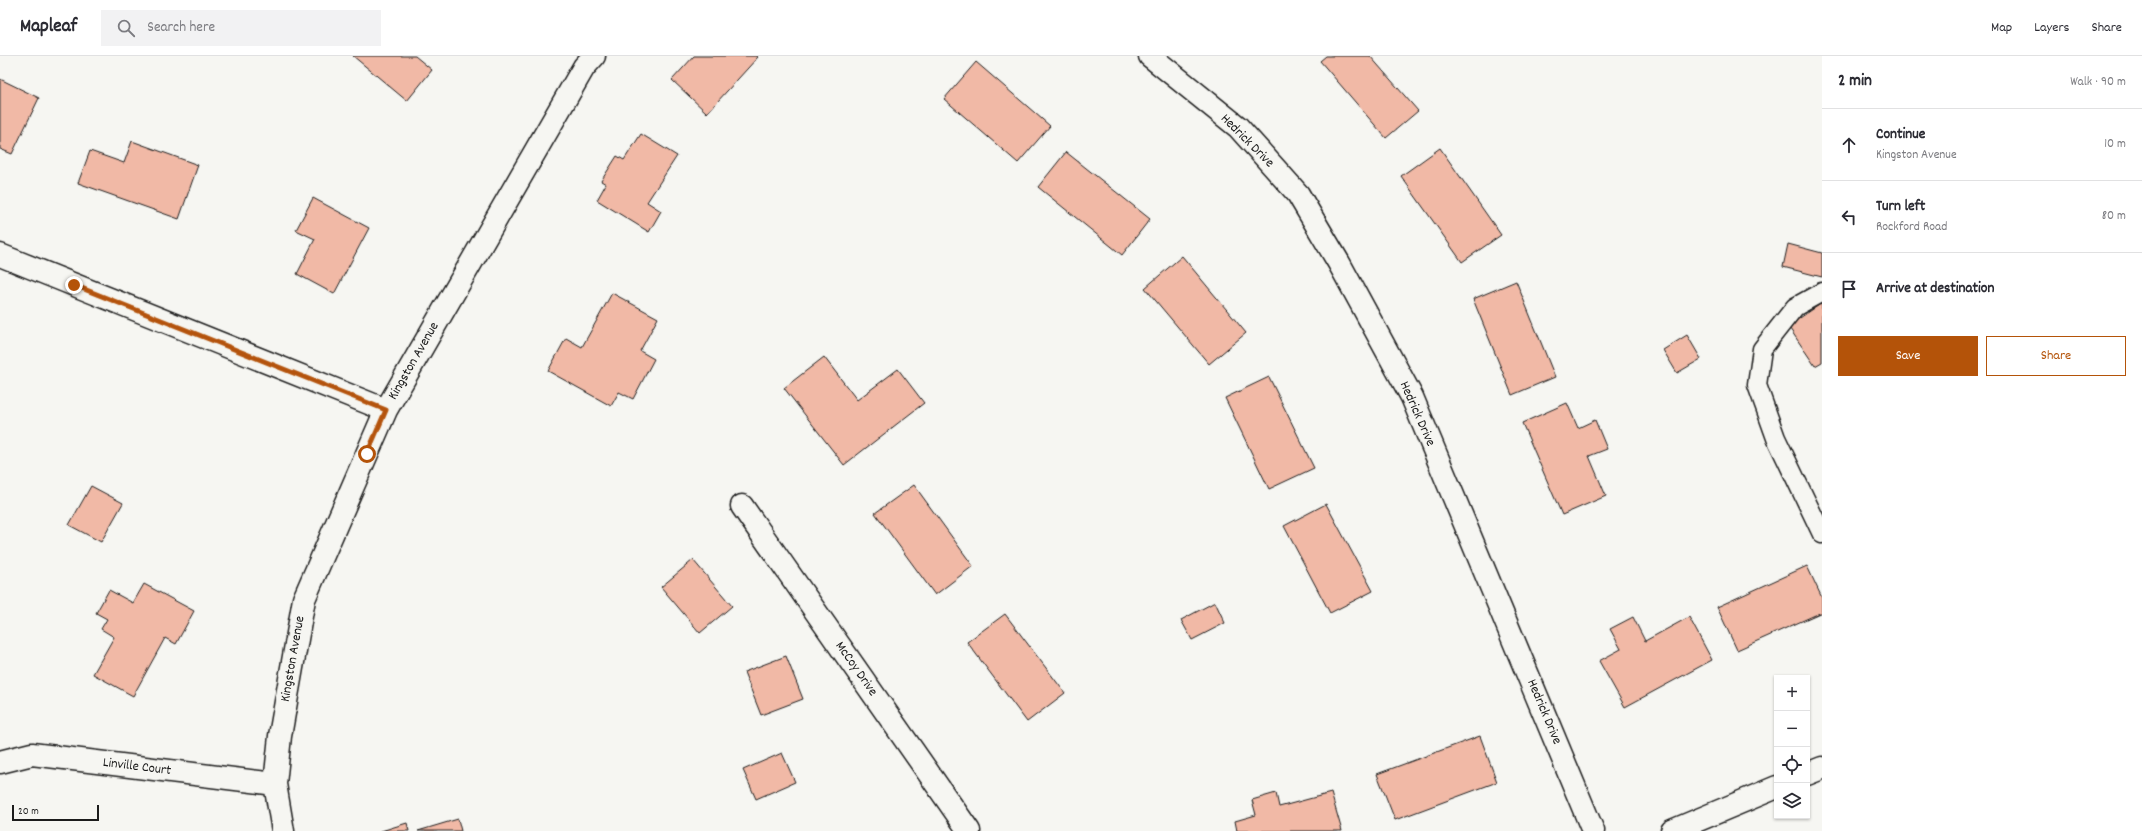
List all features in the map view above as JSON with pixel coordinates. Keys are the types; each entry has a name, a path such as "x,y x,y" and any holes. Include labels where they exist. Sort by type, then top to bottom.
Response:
{"street":[{"name":"Hedrick Drive","path":"1150,56 1238,127 1298,194 1339,263 1412,397 1593,831"},
{"name":"Kingston Avenue","path":"283,831 275,784 280,736 304,599 386,410 584,60"},
{"path":"0,255 386,410"},
{"name":"McCoy Drive","path":"742,506 969,831"},
{"name":"Linville Court","path":"0,762 32,754 275,784"},
{"path":"1810,773 1822,768"},
{"path":"1672,831 1774,788"}],"lane":[{"path":"1822,292 1795,307 1762,349 1757,385 1776,438 1822,534"}],"building":[{"path":"353,56 415,56 432,70 407,101"},
{"path":"694,56 758,57 707,113 672,80"},
{"path":"1326,56 1370,56 1418,111 1386,138 1320,61"},
{"path":"976,62 1050,126 1018,163 944,99"},
{"path":"0,79 39,98 12,154 0,149"},
{"path":"641,134 677,156 647,202 661,211 649,232 597,200 606,184 601,181 617,156 624,160"},
{"path":"132,141 198,165 179,219 78,183 90,151 124,163"},
{"path":"1440,148 1501,235 1462,262 1401,176"},
{"path":"1066,152 1150,219 1122,255 1038,187"},
{"path":"313,198 369,228 334,294 297,274 315,239 296,230"},
{"path":"1788,244 1822,253 1822,277 1783,267"},
{"path":"1182,256 1246,333 1209,364 1145,288"},
{"path":"1516,281 1555,377 1512,395 1473,299"},
{"path":"612,293 658,318 640,351 654,359 633,399 619,392 611,406 548,371 566,338 582,347"},
{"path":"1822,303 1822,362 1815,366 1788,326"},
{"path":"1687,335 1701,359 1677,373 1663,350"},
{"path":"824,357 857,400 898,369 924,403 844,465 784,388"},
{"path":"1269,377 1314,468 1269,489 1225,398"},
{"path":"1567,403 1578,428 1595,420 1607,449 1589,456 1606,496 1562,515 1522,423"},
{"path":"914,485 973,566 935,595 875,513"},
{"path":"91,486 123,503 101,542 69,525"},
{"path":"1326,504 1373,591 1330,613 1284,526"},
{"path":"693,560 732,606 700,633 661,587"},
{"path":"1807,566 1822,598 1822,612 1737,650 1717,607"},
{"path":"144,584 194,611 176,644 165,638 133,696 93,674 114,637 101,629 107,619 96,613 109,590 133,603"},
{"path":"1215,602 1225,623 1192,640 1181,620"},
{"path":"1005,614 1065,693 1027,722 967,642"},
{"path":"1633,617 1645,641 1689,617 1712,660 1625,707 1599,661 1621,649 1610,629"},
{"path":"786,656 803,699 761,715 744,672"},
{"path":"1480,736 1497,782 1395,820 1377,774"},
{"path":"782,753 795,782 756,799 743,770"},
{"path":"1276,793 1279,807 1331,793 1342,831 1237,831 1235,821 1256,815 1252,800"},
{"path":"458,819 461,831 418,831"},
{"path":"407,823 409,831 381,831"}],"route":[{"path":"74,285 386,410 367,454"}]}
